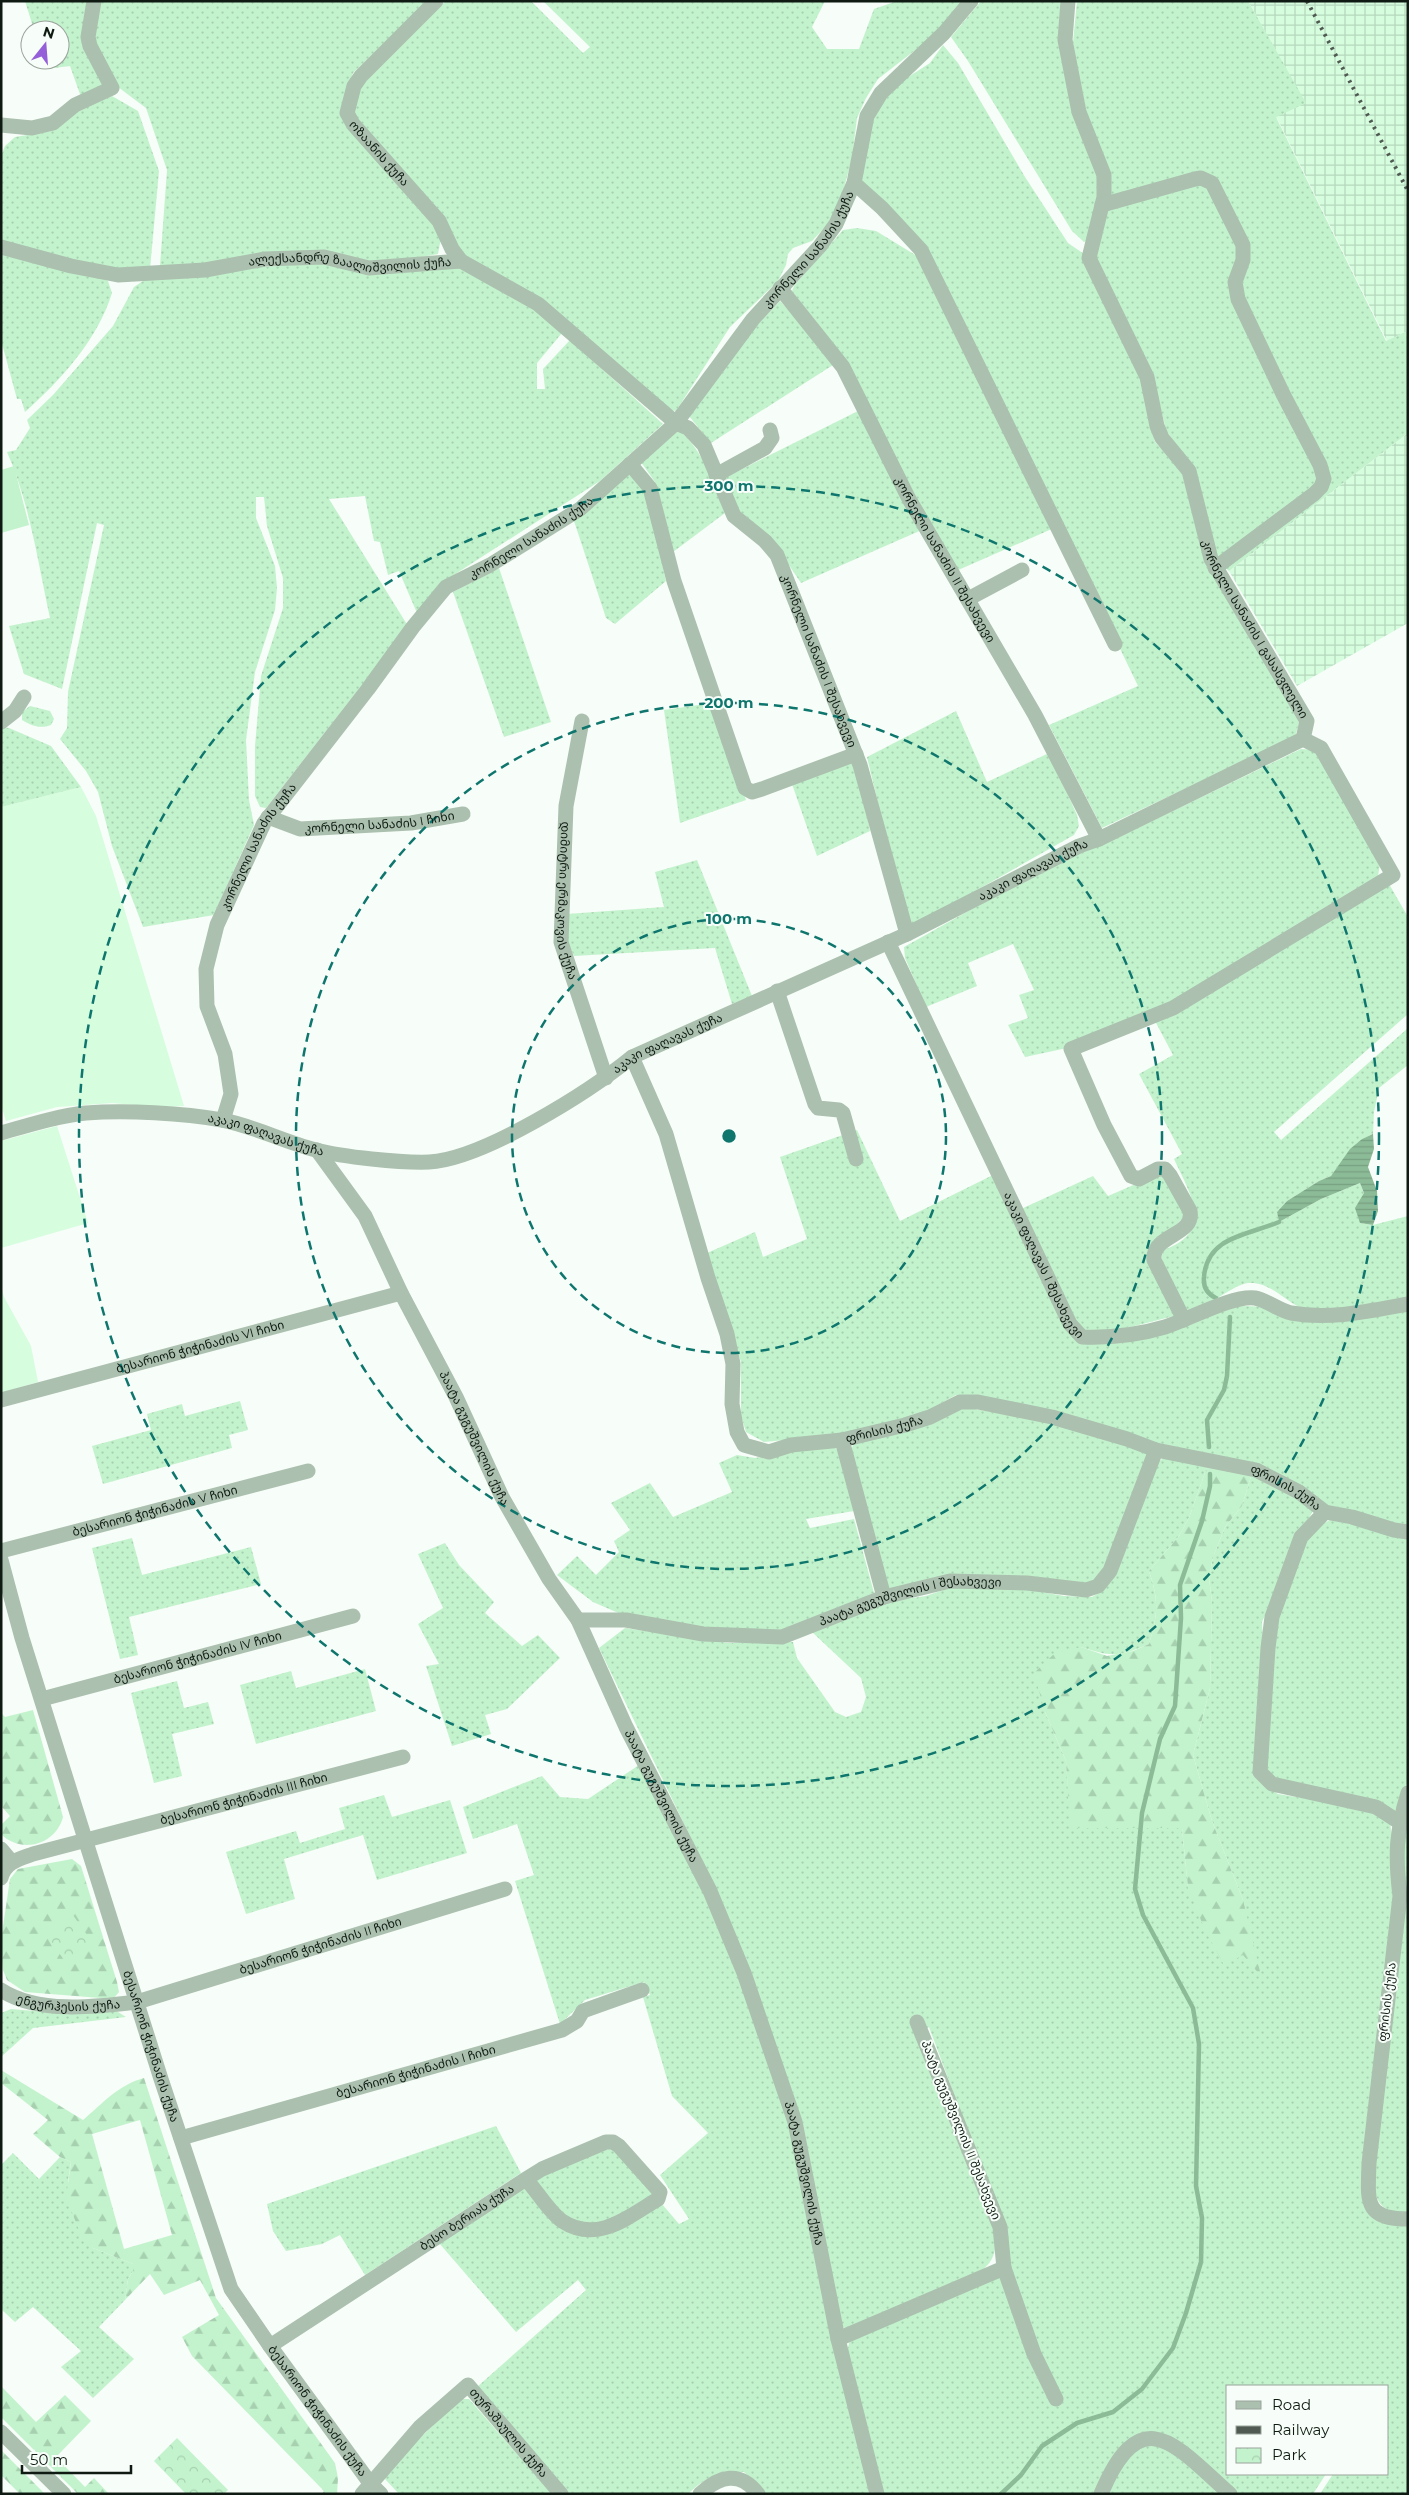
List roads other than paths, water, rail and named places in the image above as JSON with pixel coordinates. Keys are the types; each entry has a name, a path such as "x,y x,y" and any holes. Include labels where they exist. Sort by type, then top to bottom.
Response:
{"street":[{"path":"1,126 32,128 53,123 75,105 112,88 90,46 88,37 94,1"},
{"name":"ოზაანის ქუჩა","path":"436,1 361,76 354,86 347,113 353,124 438,221 460,261"},
{"name":"კორნელი სანაძის ქუჩა","path":"223,1120 231,1094 225,1054 207,1006 206,968 217,925 242,867 268,818 446,587 490,565 580,509 676,424 753,319 820,246 836,224 854,183 867,116 881,93 944,33 971,1"},
{"name":"კორნელი სანაძის I გასასვლელი","path":"1068,1 1065,40 1079,112 1104,174 1102,205 1090,258 1147,377 1157,426 1162,438 1189,471 1210,559 1307,721 1303,739 1321,748 1393,875 1173,1008 1071,1049 1104,1125 1131,1176 1139,1180 1158,1169 1165,1169 1190,1211 1191,1217 1188,1225 1158,1244 1153,1252 1154,1260 1184,1320"},
{"path":"1102,205 1195,179 1201,178 1212,182 1243,245 1243,260 1235,282 1238,299 1283,394 1320,465 1324,479 1321,487 1314,494 1216,568"},
{"path":"854,183 882,208 921,250 1115,644"},
{"name":"ალექსანდრე ზაალიშვილის ქუჩა","path":"1,247 71,266 118,275 205,270 265,258 324,257 369,268 460,261 538,304 676,424"},
{"name":"კორნელი სანაძის II შესახვევი","path":"780,288 843,367 909,499 1038,721 1098,839"},
{"name":"კორნელი სანაძის I შესახვევი","path":"676,424 688,428 704,445 734,516 765,541 777,556 856,754 907,934"},
{"path":"716,475 765,448 772,438 770,430"},
{"path":"630,464 650,488 674,581 745,788 752,792 762,789 856,754"},
{"path":"968,599 1022,570"},
{"path":"1,722 15,711 24,697"},
{"name":"დიმიტრი ერმაკოვის ქუჩა","path":"582,721 566,806 561,942 606,1078"},
{"name":"აკაკი ფაღავას ქუჩა","path":"1,1133 48,1119 87,1113 152,1114 223,1120 317,1150 382,1159 430,1162 466,1154 497,1141 606,1078 632,1057 907,934 1079,846 1098,839 1303,739"},
{"name":"კორნელი სანაძის I ჩიხი","path":"268,818 300,829 411,823 463,814"},
{"name":"აკაკი ფაღავას I შესახვევი","path":"888,942 1070,1324 1082,1337 1104,1338 1143,1332 1184,1320 1231,1302 1255,1298 1288,1312 1313,1316 1349,1315 1408,1304"},
{"path":"778,991 815,1104 818,1108 832,1108 843,1113 856,1159"},
{"name":"ფრისის ქუჩა","path":"632,1057 666,1134 708,1278 727,1334 733,1364 732,1404 737,1432 744,1445 769,1452 791,1445 842,1440 905,1426 930,1417 960,1402 978,1402 1052,1417 1128,1439 1156,1450 1256,1470 1299,1492 1325,1512 1408,1532"},
{"name":"პაატა გუგუშვილის ქუჩა","path":"317,1150 365,1216 400,1293 456,1397 502,1497 549,1579 578,1620 626,1727 710,1891 744,1973 795,2122 838,2339 876,2494"},
{"name":"ბესარიონ ჭიჭინაძის VI ჩიხი","path":"1,1400 400,1293"},
{"path":"842,1440 884,1597"},
{"name":"პაატა გუგუშვილის I შესახვევი","path":"578,1620 626,1620 703,1634 782,1637 884,1597 950,1581 1027,1583 1086,1590 1098,1586 1110,1571 1156,1450"},
{"name":"ბესარიონ ჭიჭინაძის V ჩიხი","path":"1,1552 308,1471"},
{"path":"1325,1512 1301,1537 1272,1617 1268,1648 1260,1772 1272,1784 1376,1807 1399,1822"},
{"name":"ბესარიონ ჭიჭინაძის ქუჩა","path":"1,1560 86,1842 231,2289 366,2488 381,2494"},
{"name":"ბესარიონ ჭიჭინაძის IV ჩიხი","path":"42,1700 353,1616"},
{"name":"ბესარიონ ჭიჭინაძის III ჩიხი","path":"86,1842 403,1757"},
{"name":"ფრისის ქუჩა","path":"1408,1793 1399,1822 1396,1861 1400,1896 1369,2163 1368,2201 1375,2211 1389,2219 1408,2219"},
{"path":"1,1878 4,1869 12,1862 34,1854 86,1842"},
{"path":"1,1849 12,1862"},
{"name":"ბესარიონ ჭიჭინაძის II ჩიხი","path":"137,2002 505,1889"},
{"name":"ბესარიონ ჭიჭინაძის I ჩიხი","path":"181,2138 562,2030 577,2021 583,2011 642,1990"},
{"name":"ენგურჰესის ქუჩა","path":"1,1991 20,1999 53,2004 86,2006 137,2002"},
{"name":"პაატა გუგუშვილის II შესახვევი","path":"917,2022 1000,2227 1004,2268 1034,2354 1056,2399"},
{"name":"ბესო ბერიას ქუჩა","path":"270,2346 526,2179 542,2169 606,2142 613,2142 660,2192 658,2199 608,2229 586,2230 561,2220 526,2179"},
{"path":"838,2339 1004,2268"},
{"name":"თურაშაულის ქუჩა","path":"366,2488 420,2427 468,2385 561,2494"},
{"path":"1,2432 64,2494"},
{"path":"1101,2494 1121,2458 1138,2440 1156,2437 1173,2444 1230,2494"},
{"path":"700,2494 724,2478 737,2478 750,2484 758,2494"}],"waterway":[{"path":"1216,1298 1206,1290 1204,1281 1207,1263 1213,1253 1231,1239 1279,1222"},
{"path":"1209,1447 1207,1420 1224,1390 1227,1376 1230,1317"},
{"path":"1001,2494 1021,2475 1042,2446 1077,2423 1113,2412 1142,2389 1173,2348 1186,2313 1201,2262 1202,2218 1196,2186 1199,2044 1193,2008 1143,1915 1135,1889 1142,1813 1160,1739 1175,1706 1181,1618 1180,1585 1202,1521 1210,1486 1210,1474"}],"railway":[{"path":"1307,1 1408,191"}]}
